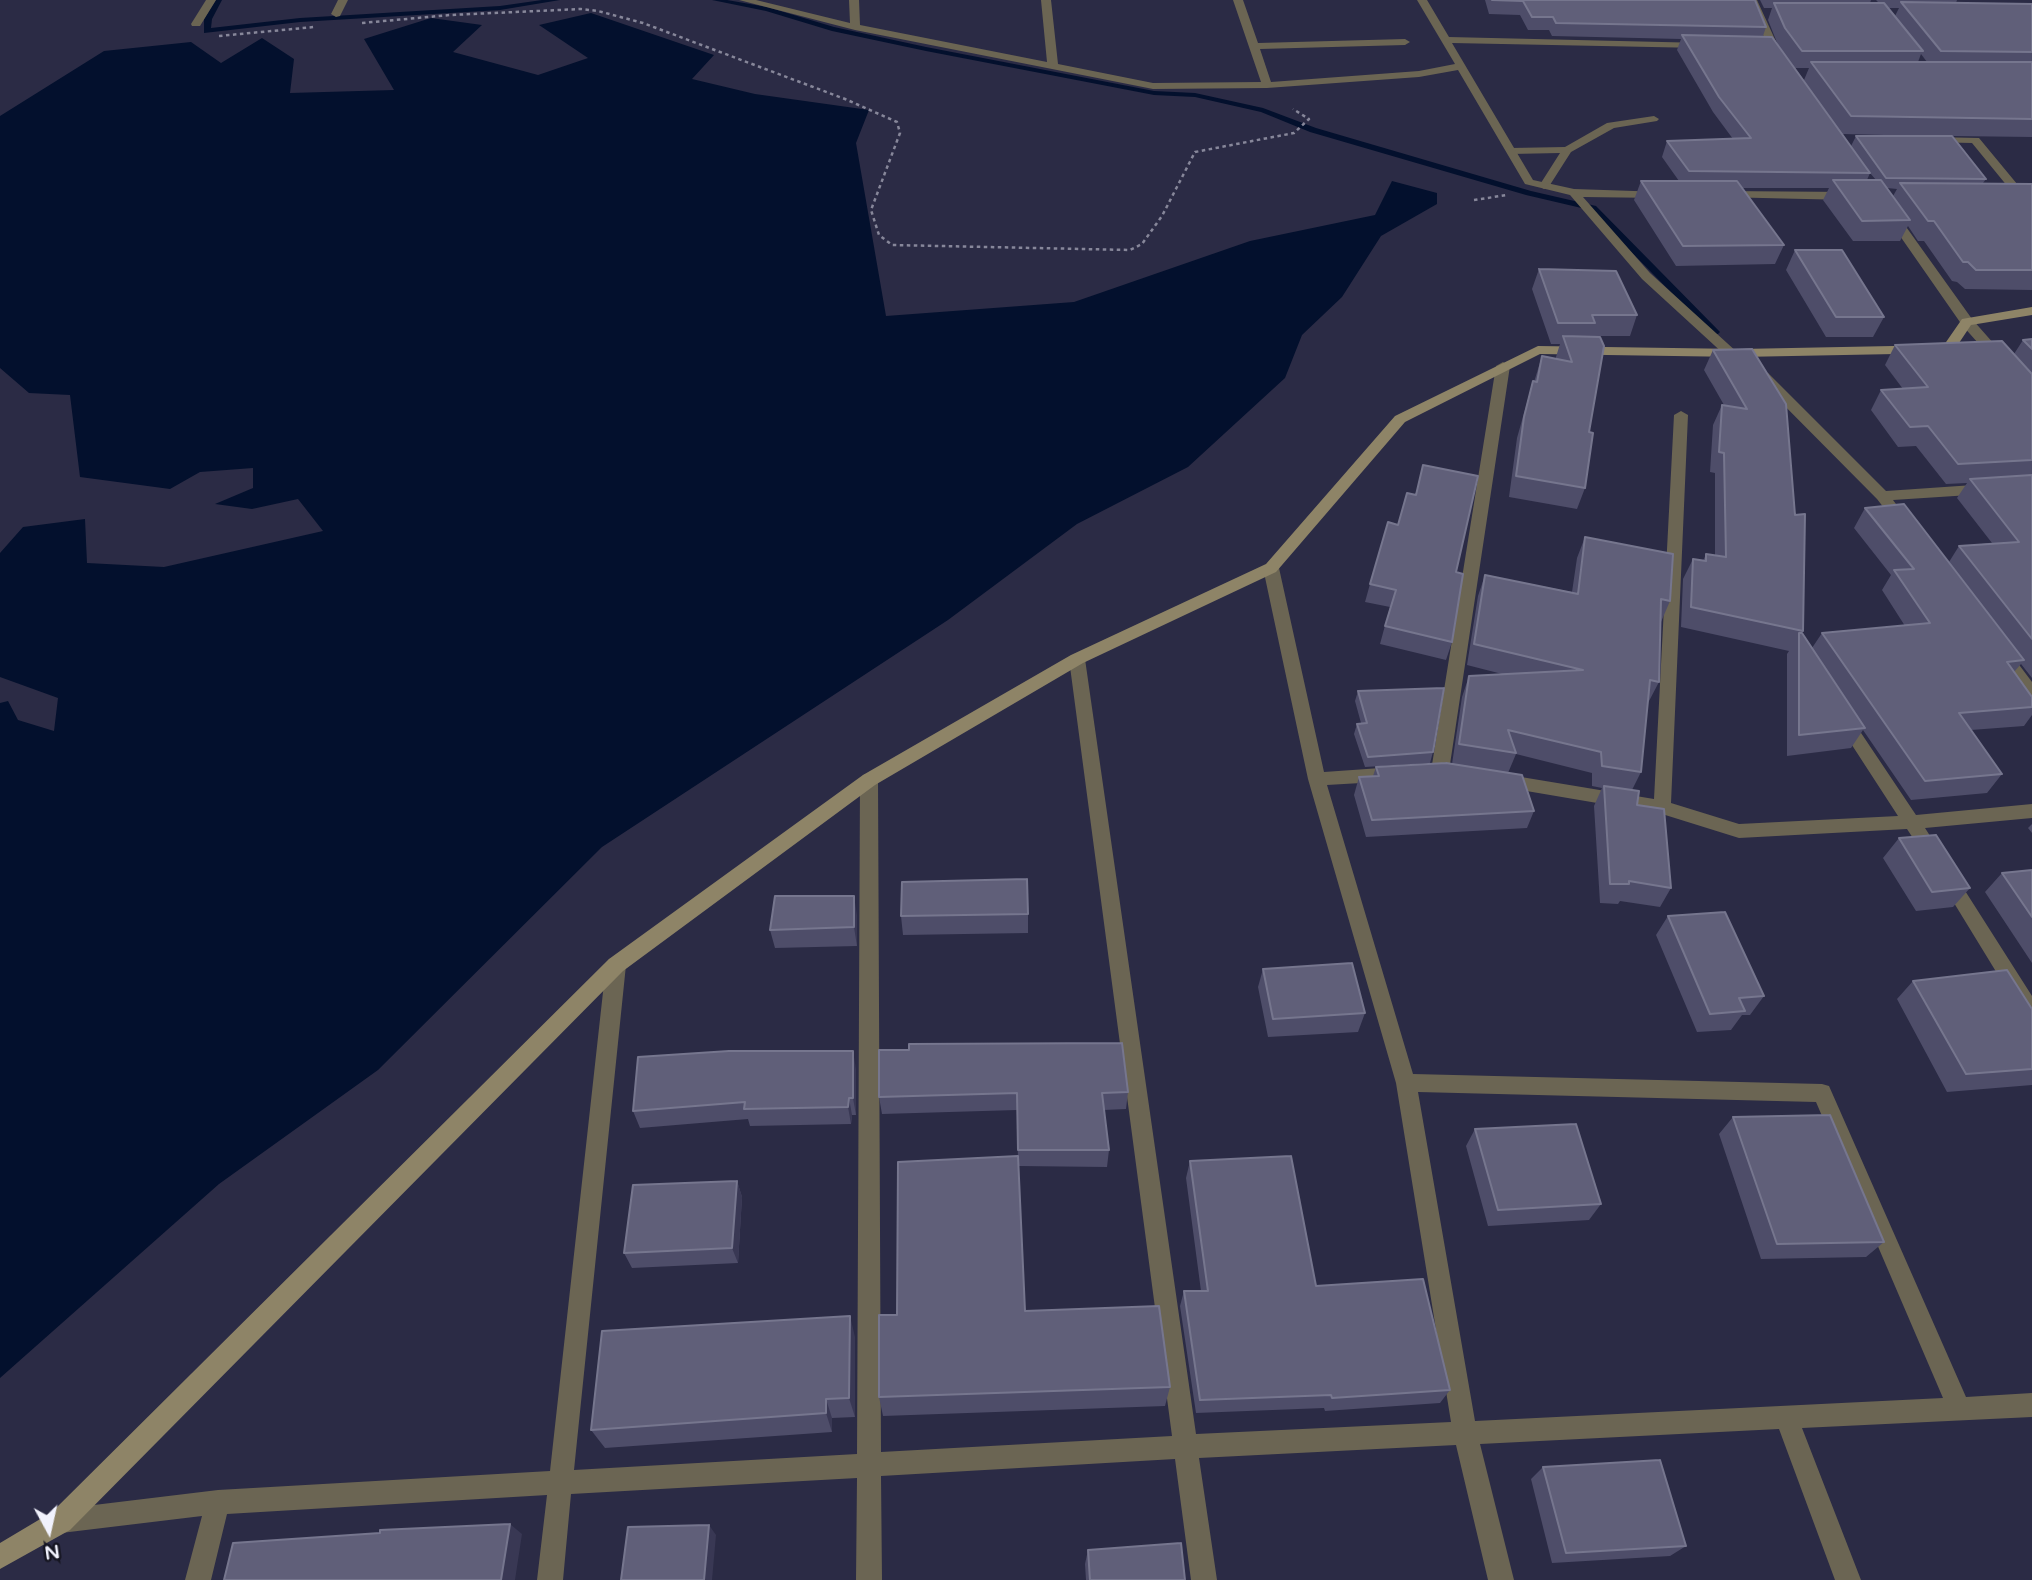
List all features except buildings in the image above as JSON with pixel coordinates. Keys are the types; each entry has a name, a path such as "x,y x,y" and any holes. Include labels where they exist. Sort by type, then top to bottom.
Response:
{"street":[{"path":"196,24 211,0"},
{"path":"336,13 343,0"},
{"path":"744,0 855,27 1153,86 1267,85 1419,74 1462,66"},
{"path":"854,0 855,27"},
{"path":"1046,0 1053,66"},
{"path":"1238,0 1267,85"},
{"path":"1422,0 1529,182 1574,193 1671,194"},
{"path":"1752,0 1771,46 1784,65"},
{"path":"1757,14 1770,14"},
{"path":"1447,40 1718,45"},
{"path":"1254,46 1405,42"},
{"path":"1758,46 1771,46"},
{"path":"1920,140 1975,140 2027,196"},
{"path":"1574,193 1646,276 1736,353 1882,496 1915,540"},
{"path":"1712,195 1864,196"},
{"path":"2008,196 2027,196"},
{"path":"1886,207 1967,323 2032,395"},
{"path":"0,1557 61,1521 616,965 869,780 1077,659 1271,568 1400,419 1538,350 1736,353 1948,349 1967,323 2032,311"},
{"path":"1317,779 1433,772 1503,366"},
{"path":"1662,807 1681,415"},
{"path":"1882,496 2032,486"},
{"path":"1271,568 1317,779 1406,1083 1465,1433 1501,1580"},
{"path":"1990,639 2032,694"},
{"path":"1077,659 1204,1580"},
{"path":"1838,711 1913,822 2032,1013"},
{"path":"1479,777 1662,807 1739,831 1913,822 2032,811"},
{"path":"869,780 869,1580"},
{"path":"550,1580 616,965"},
{"path":"1406,1083 1822,1093 1959,1408"},
{"path":"61,1521 218,1502 1184,1447 2032,1405"},
{"path":"1787,1419 1848,1580"},
{"path":"198,1580 218,1502"}],"lane":[{"path":"1544,186 1567,150 1611,125 1654,118"},
{"path":"1511,151 1567,150"}],"path":[{"path":"354,24 450,15 598,11 643,23 845,99 897,122 900,133 871,210 878,235 892,245 1130,250 1142,244 1162,216 1195,152 1294,133 1309,119"},
{"path":"211,37 315,27"},
{"path":"1474,200 1505,196"}],"water":[{"path":"591,13 714,55 692,79 755,94 869,110 856,143 886,316 1074,302 1250,241 1375,215 1392,181 1437,193 1437,204 1381,236 1342,297 1302,335 1285,378 1188,467 1077,524 948,620 602,847 378,1070 219,1184 0,1378 0,703 8,701 18,720 54,731 58,698 0,677 0,553 23,527 85,519 87,563 164,567 323,531 298,499 252,509 215,504 253,488 253,468 200,472 170,489 80,477 70,395 29,393 0,368 0,116 104,51 191,42 221,63 262,38 294,59 290,93 394,90 364,39 431,18 482,25 453,52 538,75 588,58 539,25"}],"waterway":[{"path":"219,0 208,19 207,31 300,20 500,8 557,0"},
{"path":"715,0 767,9 832,29 926,49 1154,93 1195,95 1263,110 1313,130 1529,193 1593,208 1715,332"}]}
